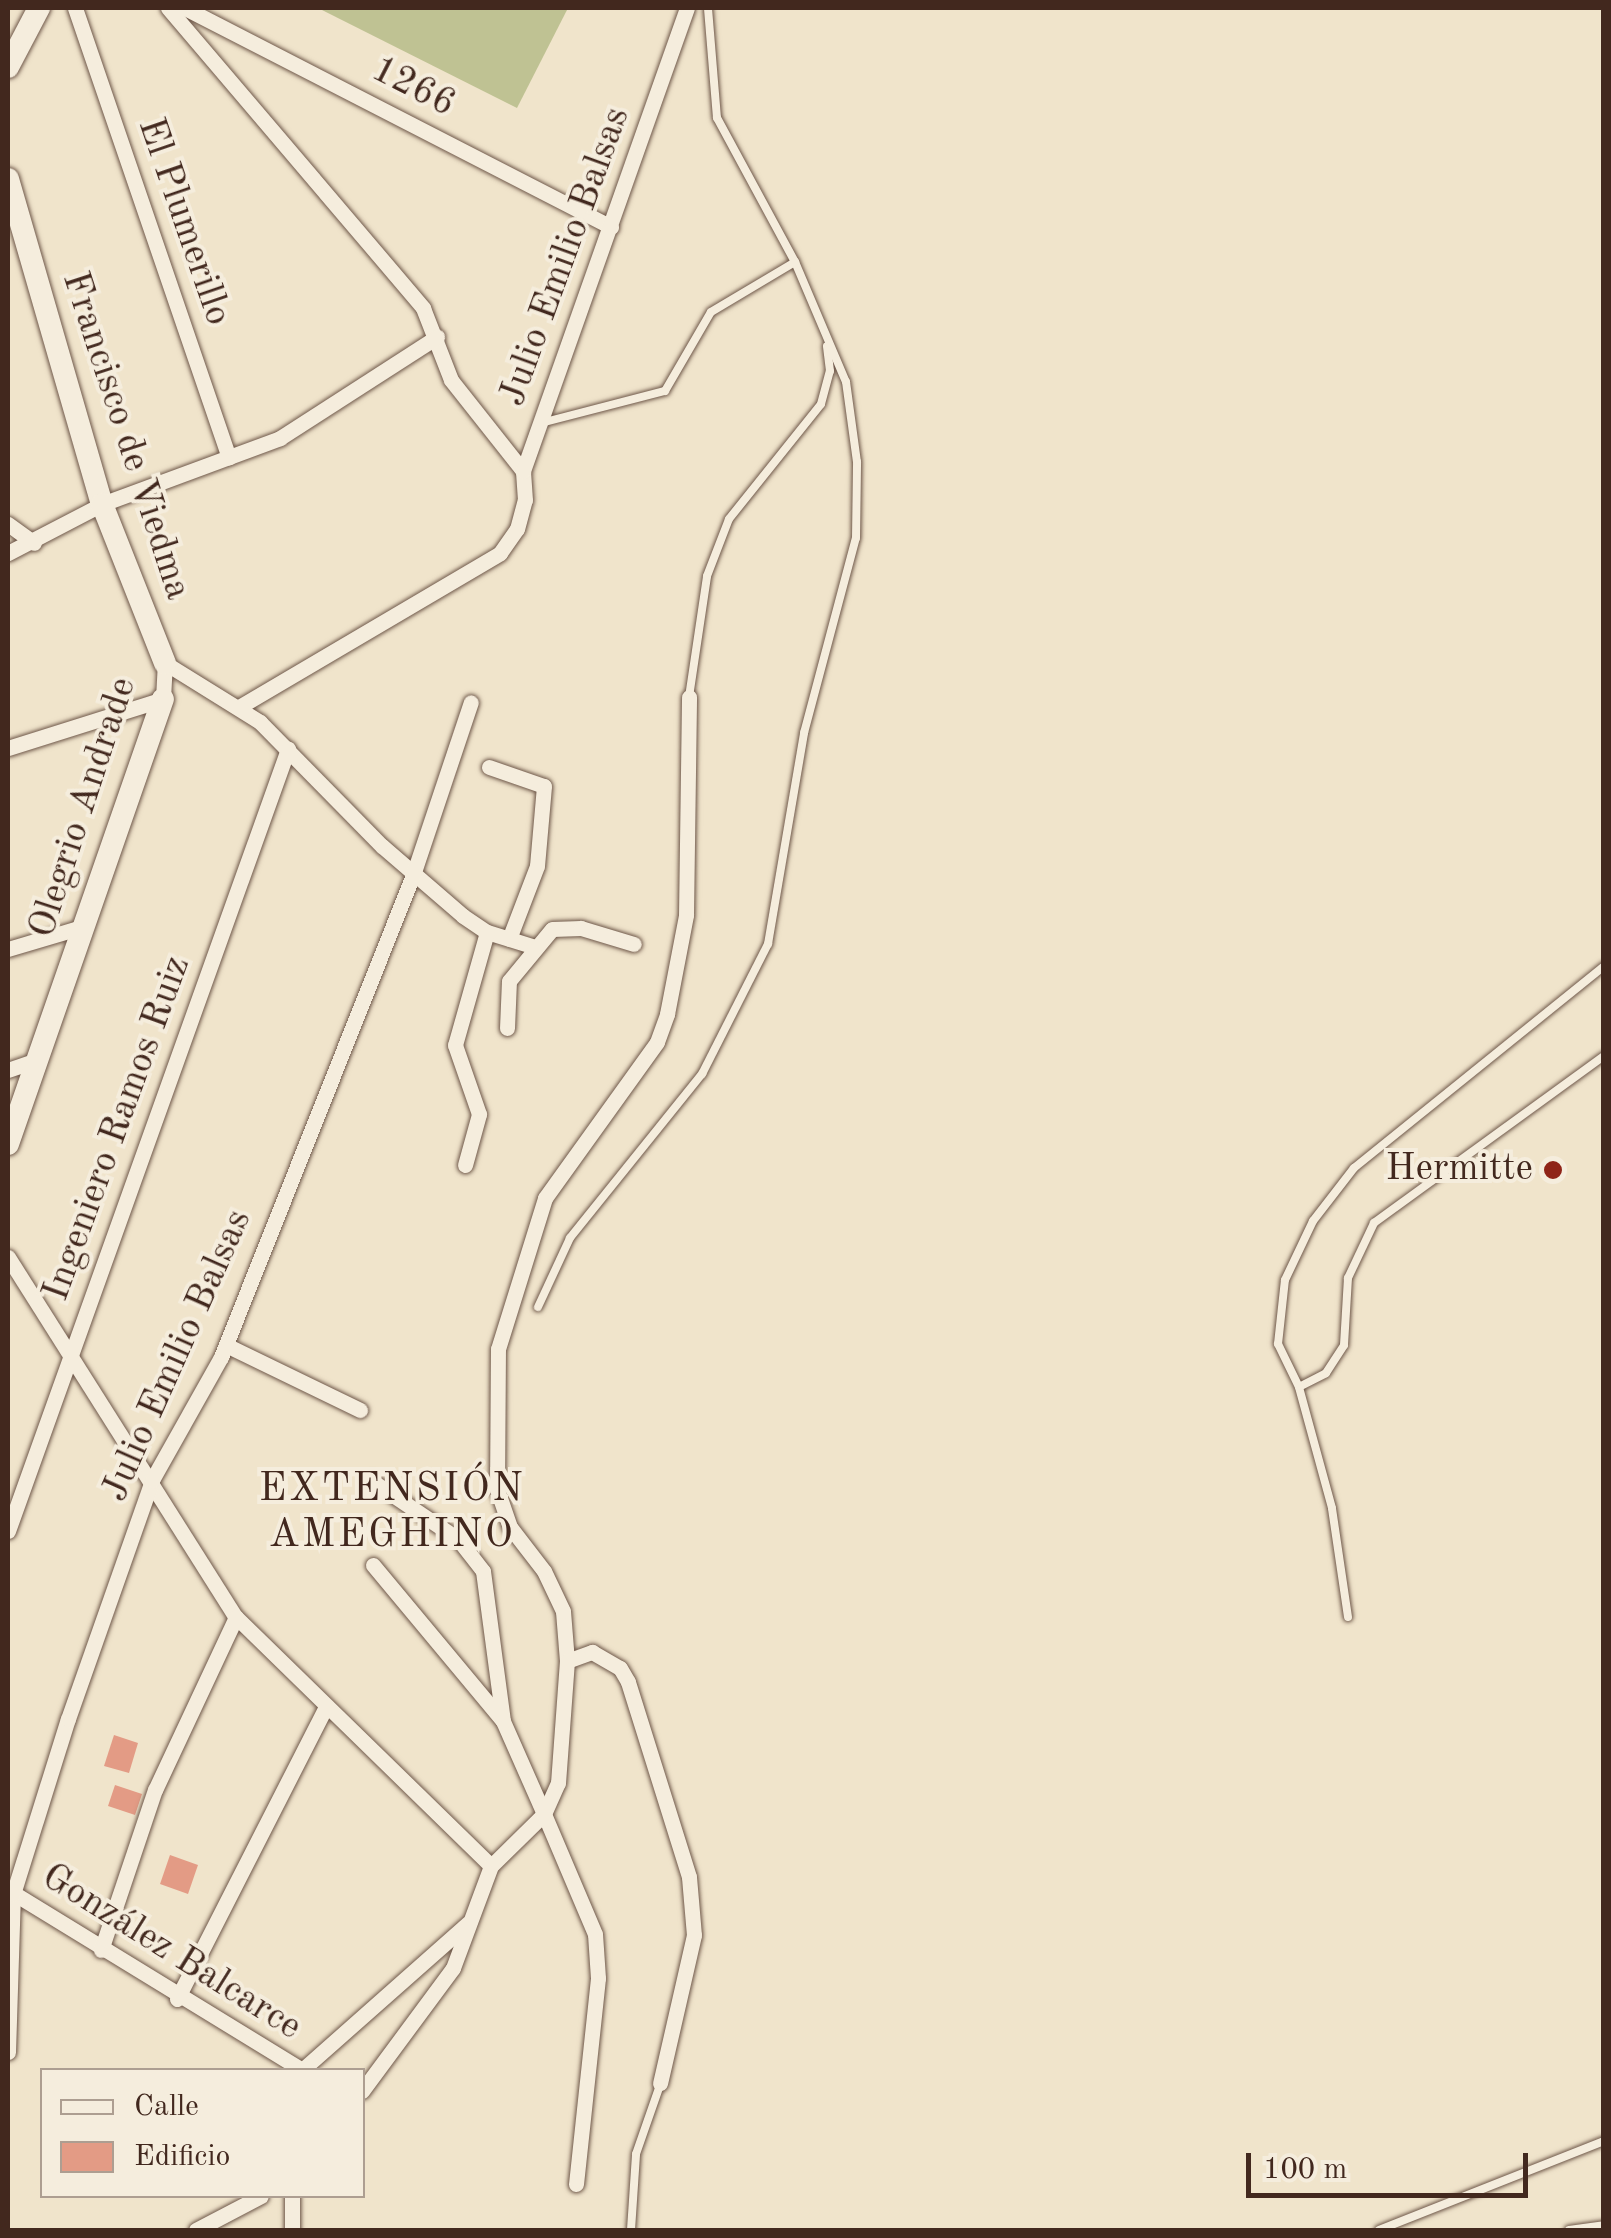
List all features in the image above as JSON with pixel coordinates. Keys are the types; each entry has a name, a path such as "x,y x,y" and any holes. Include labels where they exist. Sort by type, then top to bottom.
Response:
{"street":[{"path":"8,67 38,8"},
{"name":"El Plumerillo","path":"75,8 230,457"},
{"path":"168,8 423,308 451,380 523,472"},
{"name":"1266","path":"185,8 611,227"},
{"name":"Julio Emilio Balsas","path":"238,707 500,553 517,529 525,500 523,472 687,8"},
{"name":"Francisco de Viedma","path":"8,179 102,504 165,663"},
{"path":"8,553 102,504 280,438 437,337"},
{"path":"8,524 34,542"},
{"path":"165,663 238,707 288,749 413,875 487,932 536,947"},
{"name":"Olegrio Andrade","path":"8,1144 163,700 165,663"},
{"path":"365,2087 453,1968 491,1866 544,1814 558,1783 567,1662 564,1611 544,1571 510,1527 497,1490 498,1349 545,1198 658,1042 667,1014 686,915 690,698"},
{"path":"8,748 163,700"},
{"name":"Julio Emilio Balsas","path":"8,2052 10,1891 152,1480 226,1345 413,875 471,702"},
{"name":"Ingeniero Ramos Ruiz","path":"8,1531 288,749"},
{"path":"489,767 544,786 537,866 509,938"},
{"path":"8,948 85,926"},
{"path":"506,1028 509,981 536,947 564,926 634,944"},
{"path":"465,1165 479,1114 455,1045 487,932"},
{"path":"8,1070 37,1060"},
{"path":"8,1257 236,1616 491,1866"},
{"path":"226,1345 360,1410"},
{"path":"372,1481 474,1554 483,1570 503,1721"},
{"path":"372,1565 503,1721 595,1934 598,1978 576,2184"},
{"path":"102,1950 155,1790 236,1616"},
{"path":"567,1662 592,1652 620,1668 689,1877 694,1935 660,2083"},
{"path":"178,1999 326,1706"},
{"name":"González Balcarce","path":"10,1891 178,1999 299,2068"},
{"path":"304,2068 468,1923"},
{"path":"196,2230 258,2198"},
{"path":"292,2198 292,2230"}],"lane":[{"path":"538,1307 580,1223 702,1074 768,944 804,732 856,538 857,462 846,382 794,262 716,118 708,8"},
{"path":"540,423 665,391 711,312 794,262"},
{"path":"690,698 707,576 730,519 821,404 830,371 825,333"},
{"path":"1348,1617 1336,1524 1299,1387 1278,1344 1284,1280 1314,1221 1354,1168 1604,966"},
{"path":"1299,1387 1326,1373 1344,1345 1348,1278 1374,1223 1604,1056"},
{"path":"631,2230 636,2154 660,2083"},
{"path":"1378,2230 1604,2141"},
{"path":"1570,2230 1604,2225"}],"green space":[{"path":"318,8 568,8 517,108"}],"building":[{"path":"114,1735 138,1743 129,1773 104,1766"},
{"path":"115,1785 142,1794 135,1815 108,1806"},
{"path":"170,1855 198,1865 188,1894 160,1884"}],"place":[{"name":"Hermitte","path":"1553,1170"}],"district":[{"name":"EXTENSIÓN AMEGHINO","path":"392,1513"}]}
